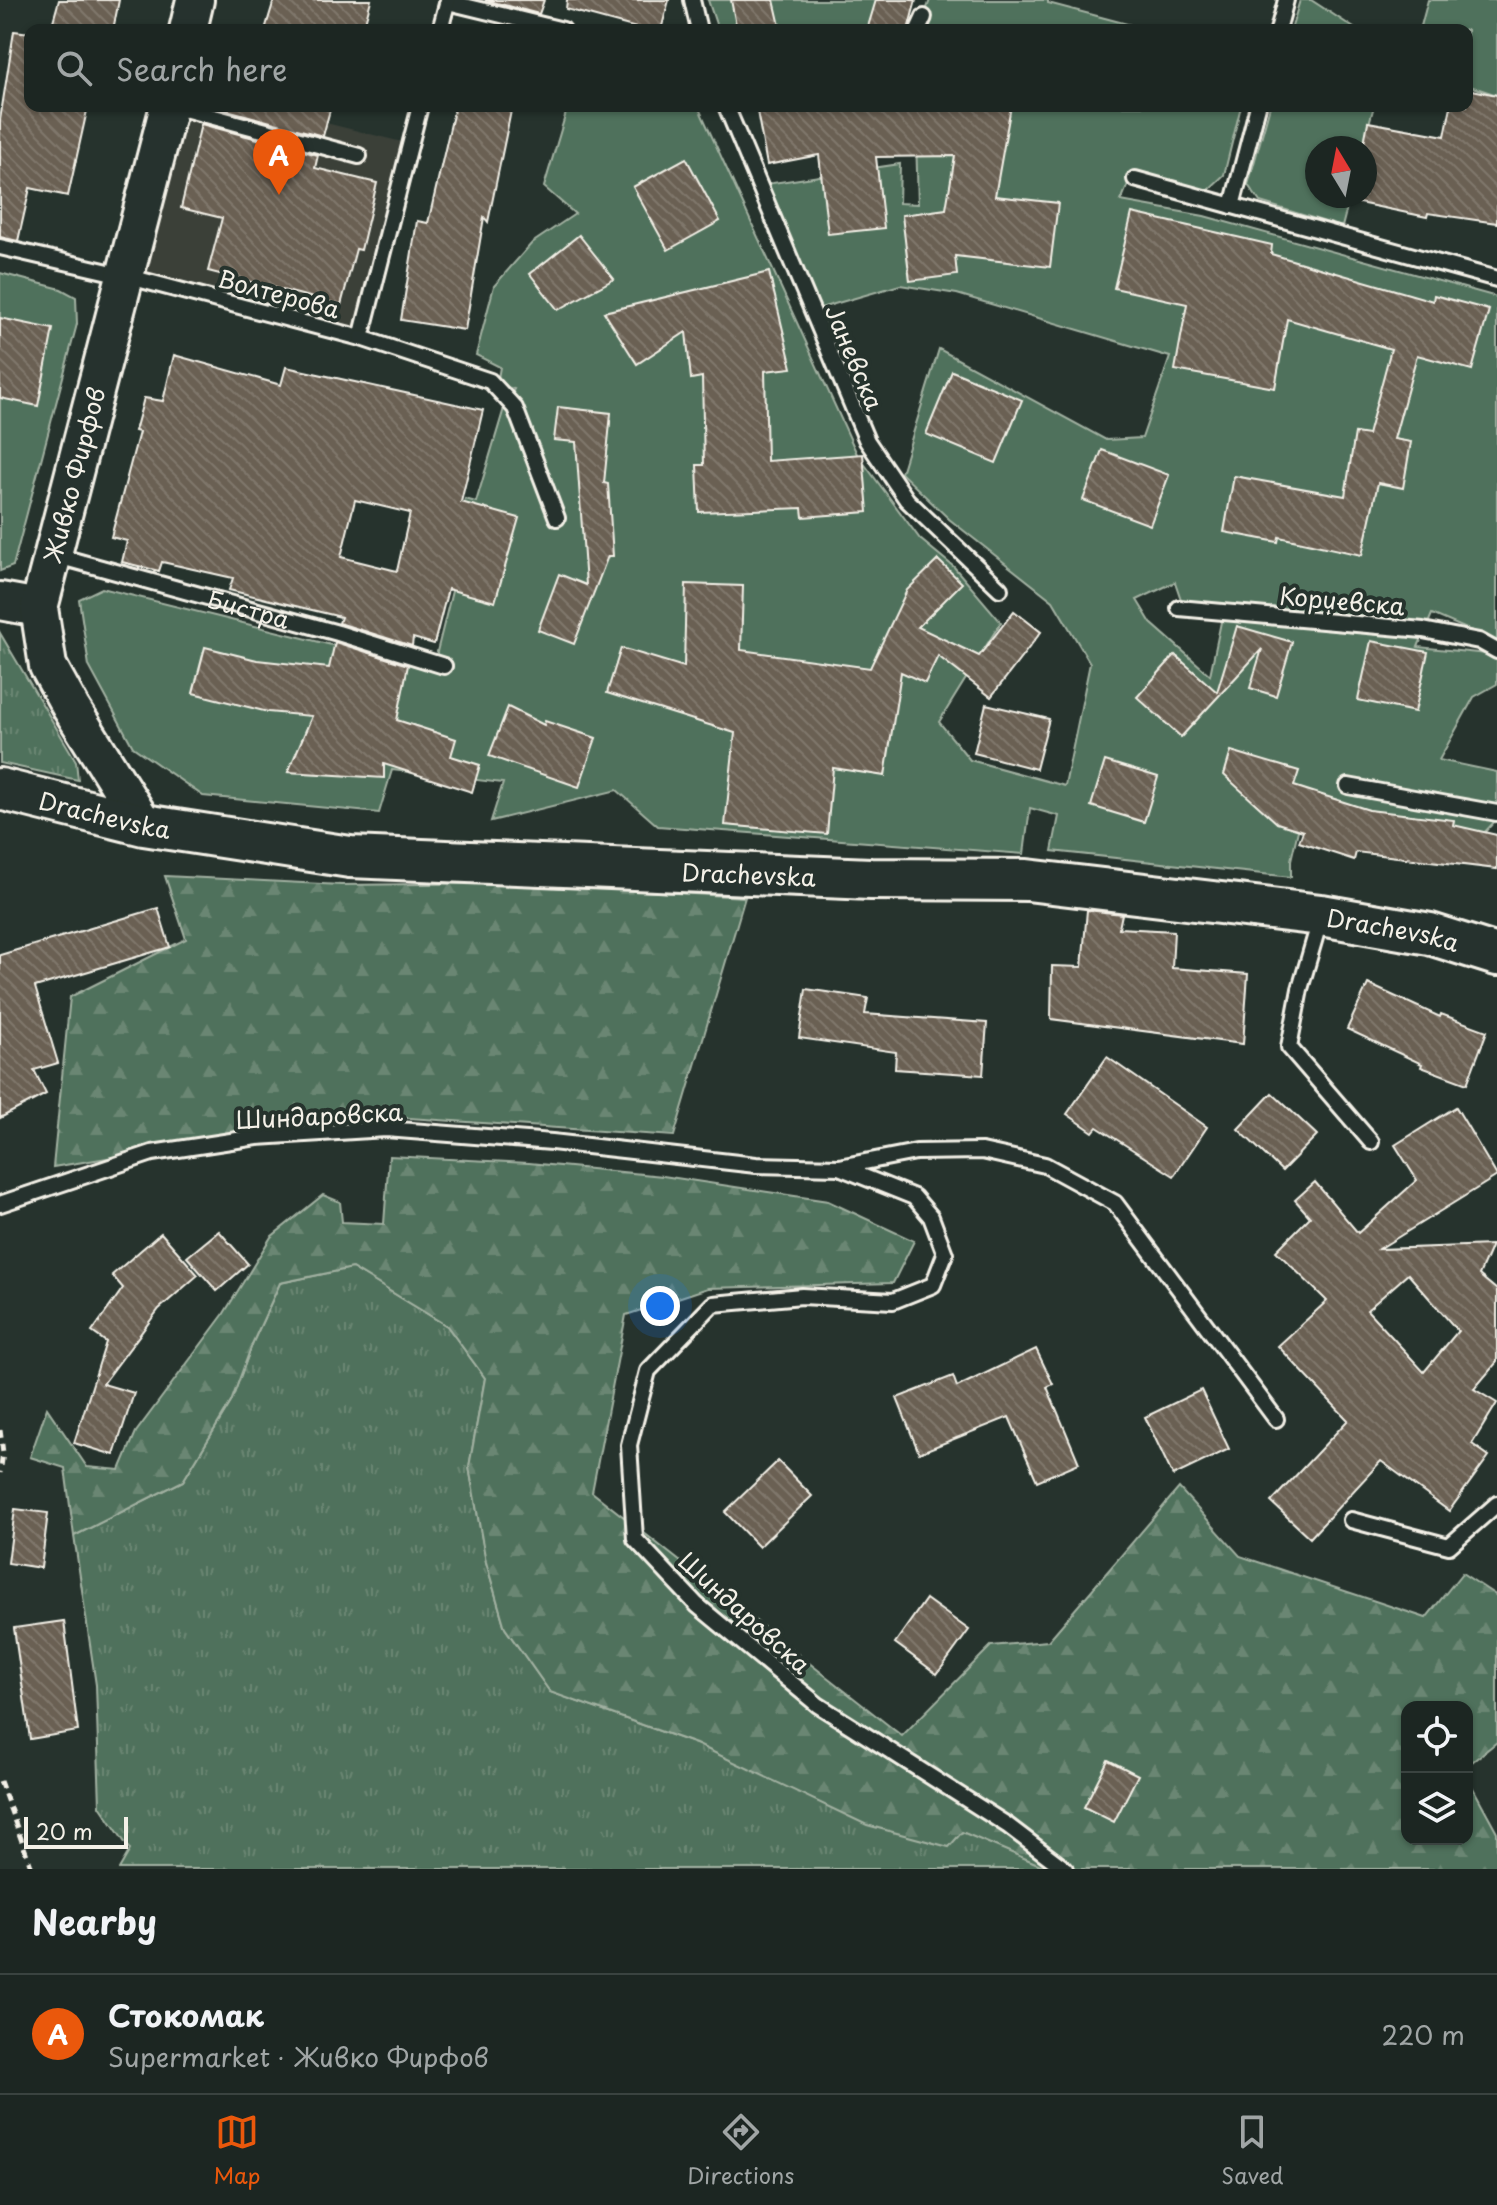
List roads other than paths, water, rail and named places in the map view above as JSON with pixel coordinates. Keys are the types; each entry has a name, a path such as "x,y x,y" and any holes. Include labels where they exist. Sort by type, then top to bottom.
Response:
{"main road":[{"name":"Drachevska","path":"0,789 144,825 350,857 871,879 1027,880 1321,915 1430,934 1497,955"}],"street":[{"path":"189,24 195,0"},
{"name":"Живко Фирфов","path":"144,825 48,666 39,608 169,112"},
{"path":"0,601 39,608"}],"lane":[{"path":"692,0 698,24"},
{"path":"1280,24 1286,0"},
{"path":"442,24 448,1 539,24"},
{"path":"194,112 359,156"},
{"name":"Волтерова","path":"0,247 126,276 361,338 418,112"},
{"name":"Јаневска","path":"729,112 867,441 907,500 1000,589"},
{"path":"1232,206 1256,112"},
{"path":"1135,179 1497,279"},
{"path":"361,338 490,381 515,408 557,518"},
{"name":"Бистра","path":"54,554 338,633 444,666"},
{"name":"Корџевска","path":"1179,608 1423,630 1479,641 1497,651"},
{"path":"1348,786 1497,813"},
{"path":"1321,915 1300,989 1289,1047 1371,1142"},
{"name":"Шиндаровска","path":"0,1204 152,1153 257,1137 386,1129 552,1142 756,1165 839,1167 916,1152 982,1151 1045,1165 1115,1203 1276,1419"},
{"name":"Шиндаровска","path":"839,1167 914,1197 931,1217 945,1254 933,1285 893,1301 802,1296 713,1304 648,1371 629,1445 635,1539 697,1605 818,1705 1007,1825 1065,1869"},
{"path":"1351,1520 1449,1546 1497,1504"}],"place":[{"name":"Стокомак","path":"279,195"}]}
